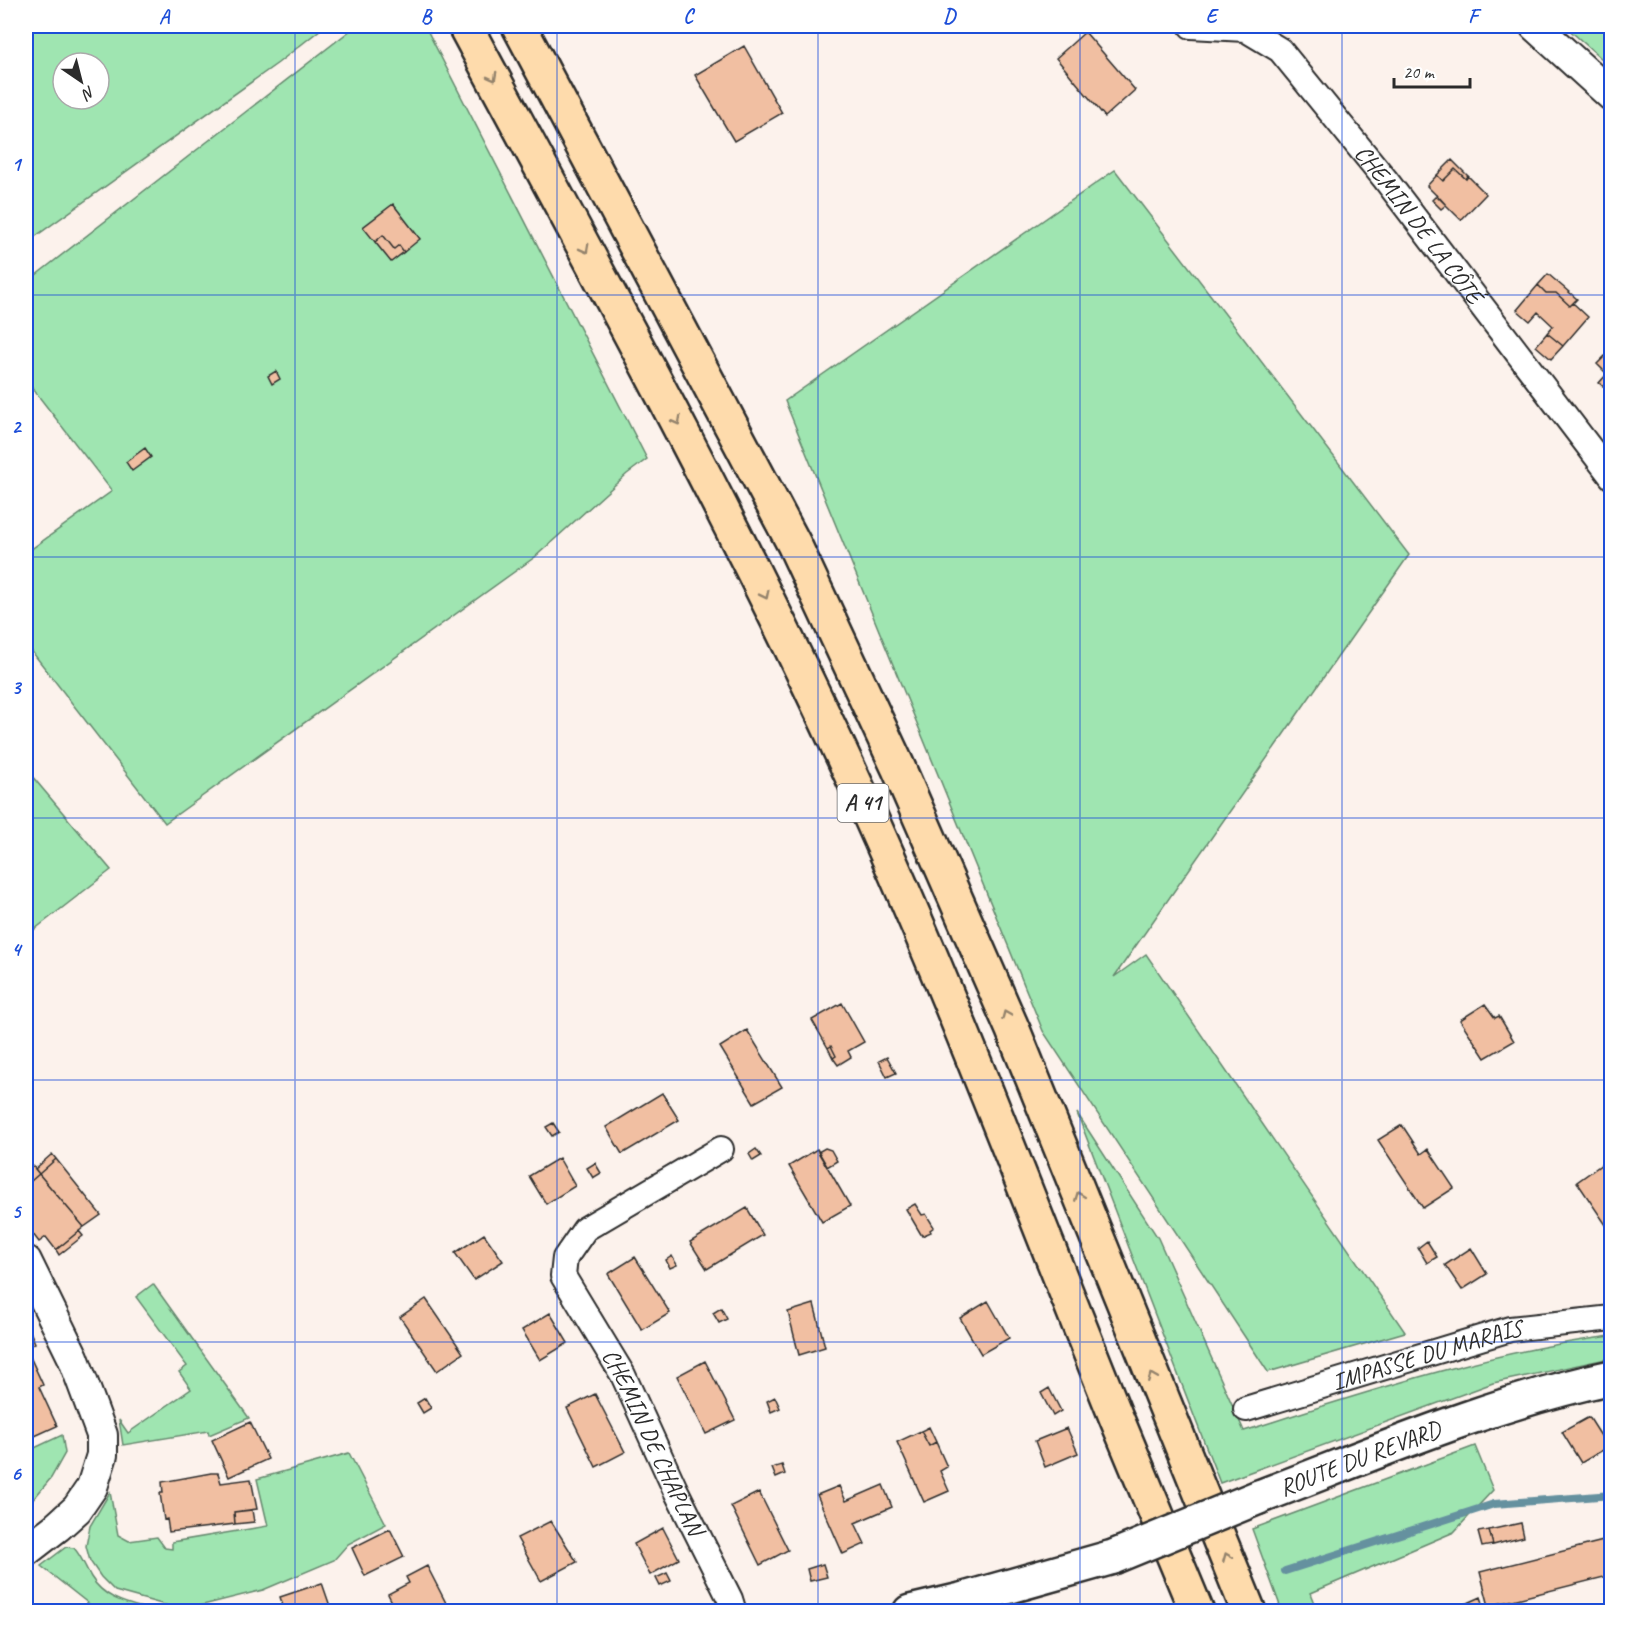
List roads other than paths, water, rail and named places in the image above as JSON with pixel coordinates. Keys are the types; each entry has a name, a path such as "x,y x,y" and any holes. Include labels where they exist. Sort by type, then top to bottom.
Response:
{"highway":[{"name":"A 41","path":"465,26 689,444 846,763 966,1043 1197,1611"},
{"name":"A 41","path":"519,26 788,533 888,745 1012,1030 1249,1611"}],"main road":[{"name":"ROUTE DU REVARD","path":"984,1611 1034,1593 1113,1557 1259,1497 1492,1409 1568,1386 1611,1377"},
{"name":"ROUTE DU REVARD","path":"910,1611 961,1600 1113,1557"}],"street":[{"name":"CHEMIN DE LA CÔTÉ","path":"1191,26 1245,29 1280,50 1385,179 1611,477"},
{"path":"1534,26 1611,96"},
{"name":"CHEMIN DE CHAPLAN","path":"722,1149 585,1229 565,1258 563,1276 623,1376 734,1611"},
{"path":"26,1261 73,1357 102,1435 102,1455 92,1487 77,1509 26,1551"},
{"name":"IMPASSE DU MARAIS","path":"1246,1409 1510,1329 1611,1318"}],"waterway":[{"path":"1285,1571 1494,1504 1612,1495"}]}
